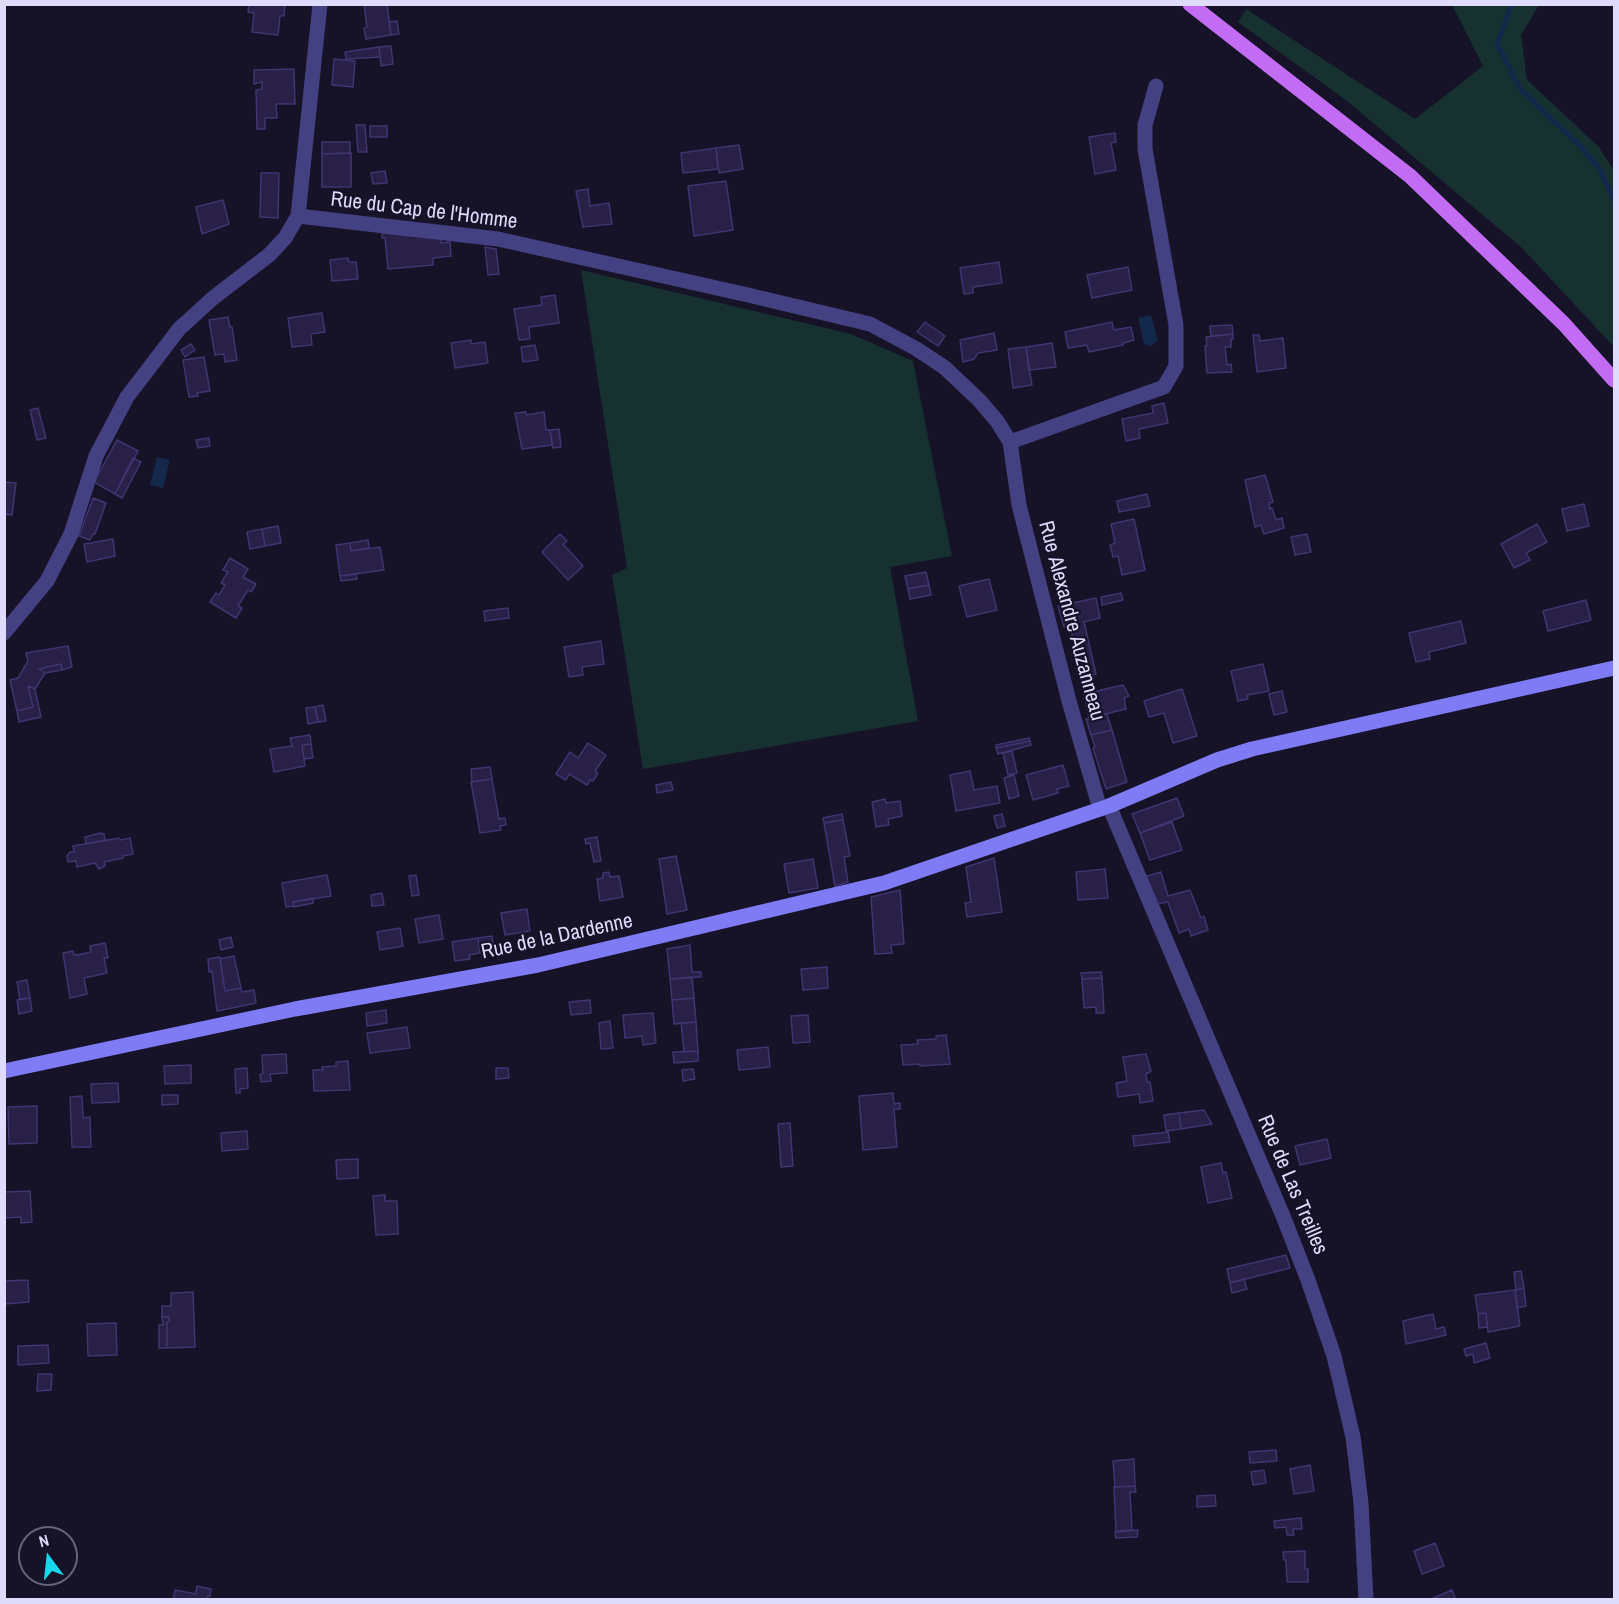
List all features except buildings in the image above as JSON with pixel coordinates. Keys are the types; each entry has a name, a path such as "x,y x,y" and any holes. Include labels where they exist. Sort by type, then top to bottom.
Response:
{"main road":[{"path":"1190,4 1410,176 1564,324 1614,380"}],"street":[{"path":"298,216 320,4"},
{"path":"1010,442 1164,387 1176,366 1176,325 1146,149 1144,125 1156,86"},
{"name":"Rue du Cap de l'Homme","path":"4,633 47,581 71,534 96,456 127,397 179,329 213,298 269,255 285,238 298,216 498,239 748,294 870,324 915,348 944,367 979,400 997,421 1010,442"},
{"name":"Rue Alexandre Auzanneau","path":"1010,442 1019,505 1069,701 1105,807"},
{"name":"Rue de la Dardenne","path":"4,1071 295,1009 538,966 884,883 1105,807 1217,760 1252,749 1614,668"},
{"name":"Rue de Las Treilles","path":"1105,807 1283,1216 1334,1356 1353,1437 1361,1503 1366,1599"}],"green space":[{"path":"1452,5 1539,5 1521,35 1527,80 1599,147 1614,171 1614,347 1522,248 1347,101 1238,22 1246,9 1415,119 1483,66"},
{"path":"581,270 851,334 913,361 952,556 890,567 918,721 643,769 612,575 627,568"}],"water":[{"path":"1151,315 1158,341 1150,346 1144,344 1138,318"},
{"path":"157,457 170,460 163,488 150,485"}],"waterway":[{"path":"1512,4 1497,44 1520,89 1579,145 1599,168 1614,200"}]}
